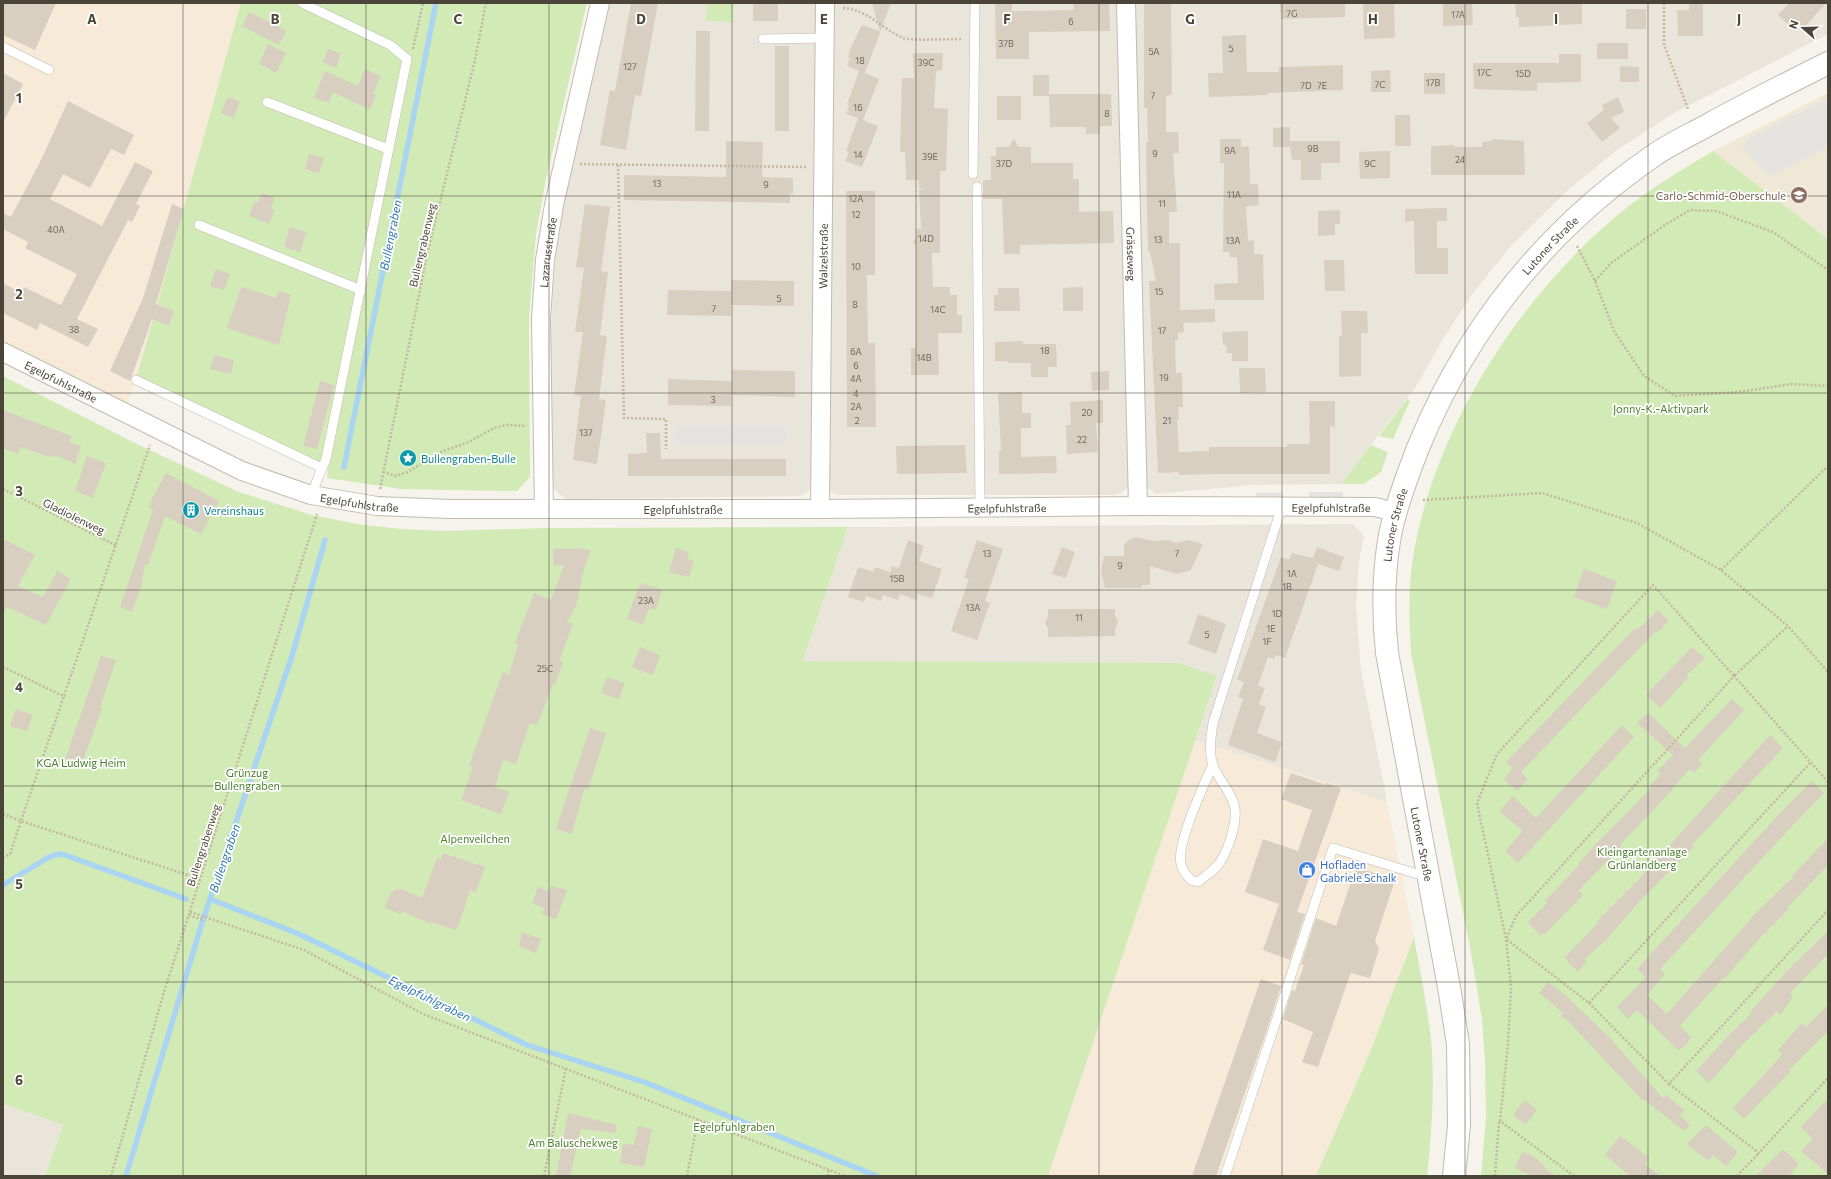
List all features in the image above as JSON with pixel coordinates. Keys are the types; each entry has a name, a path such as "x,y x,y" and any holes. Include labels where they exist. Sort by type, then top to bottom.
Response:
{"street":[{"name":"Lazarusstraße","path":"544,508 541,320 545,260 554,205 600,3"},
{"name":"Grässeweg","path":"1126,3 1138,506"},
{"name":"Walzelstraße","path":"820,509 825,38 831,5"},
{"name":"Lutoner Straße","path":"1454,1176 1459,1125 1458,1044 1387,654 1384,592 1390,536 1395,512 1432,415 1458,365 1499,303 1539,255 1567,225 1593,202 1655,155 1742,106 1828,63"},
{"name":"Egelpfuhlstraße","path":"3,352 242,471 317,496 376,506 451,508 820,509 1138,506 1374,506 1395,512"}],"lane":[{"path":"302,3 390,46 407,59 361,290 317,496"},
{"path":"973,174 975,3"},
{"path":"763,39 825,38"},
{"path":"3,47 49,70"},
{"path":"267,102 388,149"},
{"path":"977,187 980,507"},
{"path":"199,225 361,290"},
{"path":"136,380 322,468"},
{"path":"1213,764 1187,827 1181,852 1180,864 1191,880 1198,882 1217,866 1226,853 1234,825 1235,809 1226,787 1213,764 1210,750 1213,723 1282,506"},
{"path":"1225,1176 1333,848 1428,877"}],"path":[{"path":"407,59 412,52 423,3"},
{"name":"Bullengrabenweg","path":"379,492 427,255 475,60 486,3"},
{"path":"1664,3 1664,44 1688,109"},
{"path":"831,5 850,8 872,17 904,38 974,39"},
{"path":"575,164 824,167"},
{"path":"618,165 624,418 666,419 666,449"},
{"path":"1595,281 1611,262 1665,225 1690,210 1716,212 1773,232 1828,270"},
{"path":"1577,246 1595,281 1614,331 1644,376 1675,396 1738,392 1792,384 1828,386"},
{"path":"383,472 396,476 408,472 438,453 469,442 494,428 507,425 527,426"},
{"path":"3,858 10,854 117,546 155,429"},
{"path":"1721,570 1828,466"},
{"name":"Gladiolenweg","path":"3,489 117,546"},
{"path":"1423,500 1542,493 1637,523 1721,570 1788,626 1828,672"},
{"name":"Bullengrabenweg","path":"110,1176 158,1011 317,496"},
{"path":"1495,1176 1512,987 1506,939 1477,803 1497,754 1653,585 1828,782"},
{"path":"1506,939 1516,916 1734,676 1788,626"},
{"path":"3,667 65,697"},
{"path":"1589,1002 1810,763"},
{"path":"3,814 200,879"},
{"path":"1669,1084 1828,910"},
{"path":"189,914 203,920"},
{"path":"189,914 304,950 423,1014 846,1176"},
{"path":"1506,939 1589,1002 1669,1084 1759,1153"},
{"path":"544,1176 566,1068"},
{"path":"1737,1176 1828,1078"},
{"path":"687,1176 698,1119"},
{"path":"1500,1121 1574,1176"},
{"path":"828,1176 829,1170"}],"shaded area":[{"path":"3,3 241,3 136,380 124,413 3,352"},
{"path":"608,3 817,3 812,483 808,492 800,496 566,499 553,488 551,333 557,243 566,189"},
{"path":"833,3 1119,3 1130,483 1121,493 1115,495 842,495 835,494 829,490"},
{"path":"1132,3 1828,3 1828,34 1676,112 1617,150 1568,190 1511,246 1473,293 1443,339 1417,385 1341,484 1253,485 1156,494 1146,486"},
{"name":"Carlo-Schmid-Oberschule","path":"1828,93 1828,239 1713,151"},
{"path":"1117,94 1122,94 1123,140 1118,140"},
{"path":"1828,98 1828,147 1770,176 1742,147 1751,137"},
{"path":"676,425 787,425 787,444 676,444"},
{"path":"1309,492 1343,492 1343,497 1309,497"},
{"path":"1256,493 1283,493 1283,498 1256,498"},
{"path":"1353,524 1364,536 1359,561 1356,608 1361,671 1387,802 1195,740 1217,676 803,661 848,527"},
{"path":"1195,740 1387,802 1414,937 1370,1052 1316,1176 1048,1176"},
{"path":"3,1104 63,1125 45,1176 3,1176"}],"green space":[{"path":"241,3 587,3 545,184 536,234 529,317 530,477 517,491 401,489 327,478 328,470 136,380"},
{"path":"707,3 734,3 733,22 706,21"},
{"path":"1713,151 1828,239 1828,1176 1481,1176 1486,1117 1485,1061 1482,1019 1470,947 1411,653 1410,602 1414,551 1426,502 1443,453 1465,406 1492,360 1522,316 1556,275 1592,238 1630,205 1660,184"},
{"path":"3,376 137,444 239,492 312,515 357,524 401,529 445,531 546,528 848,527 803,661 1179,663 1217,676 1048,1176 45,1176 63,1125 3,1104"},
{"path":"1407,399 1410,401 1393,439 1379,436"},
{"path":"1371,445 1388,452 1381,472 1364,484 1341,484"},
{"path":"1414,937 1428,1014 1433,1073 1427,1176 1316,1176 1370,1052"}],"building":[{"path":"3,3 56,3 35,50 3,35"},
{"path":"631,3 658,3 641,96 635,95 626,150 600,145 610,90 615,91"},
{"path":"753,3 778,3 778,21 753,21"},
{"path":"872,3 891,3 865,73 879,79 863,120 878,126 862,167 845,161 849,152 846,151 858,118 846,114 849,105 847,104 859,71 847,66 852,45 862,25 880,31"},
{"path":"995,3 1012,3 1012,11 1074,10 1073,3 1109,3 1110,31 1029,32 1029,59 996,59"},
{"path":"1144,3 1171,3 1172,92 1171,95 1166,96 1166,132 1178,132 1179,153 1173,153 1177,212 1169,212 1169,243 1180,243 1180,310 1215,309 1215,322 1183,323 1184,332 1178,333 1178,340 1175,340 1176,373 1182,373 1183,407 1178,407 1179,420 1177,420 1179,452 1209,451 1209,447 1287,447 1287,444 1310,444 1309,401 1335,401 1335,428 1330,425 1330,474 1179,475 1179,472 1158,473 1149,281 1156,281 1150,252 1148,252 1146,142 1148,142 1147,108 1144,108"},
{"path":"1280,3 1345,3 1345,17 1281,19"},
{"path":"1394,3 1395,38 1364,39 1363,4"},
{"path":"1443,3 1472,3 1473,25 1443,26"},
{"path":"1515,3 1582,4 1582,24 1519,27 1519,17 1516,17"},
{"path":"1689,3 1703,3 1703,36 1678,36 1677,10 1689,10"},
{"path":"1789,3 1826,3 1804,28 1801,26 1796,32 1778,15"},
{"path":"1626,9 1646,9 1646,29 1626,29"},
{"path":"249,12 286,31 279,45 242,26"},
{"path":"696,31 710,31 709,131 695,131"},
{"path":"1246,35 1247,72 1279,72 1279,67 1343,65 1343,90 1209,97 1208,73 1223,73 1222,36"},
{"path":"1597,43 1628,43 1628,59 1597,59"},
{"path":"268,44 286,53 276,73 259,64"},
{"path":"775,46 789,46 789,131 775,131"},
{"path":"328,49 341,54 336,68 323,62"},
{"path":"913,53 943,53 942,70 936,71 934,108 948,109 946,171 940,171 940,253 932,253 933,287 950,287 950,295 957,295 957,315 962,315 962,333 938,333 939,375 911,375 911,348 916,348 916,245 913,242 916,238 916,229 921,229 919,190 924,190 919,188 919,180 906,180 905,152 900,152 902,78 914,78"},
{"path":"1559,54 1581,54 1581,82 1537,83 1537,91 1474,89 1473,63 1559,63"},
{"path":"1620,66 1639,67 1639,82 1620,82"},
{"path":"365,69 381,76 373,94 376,95 370,110 333,92 329,103 314,98 325,71 358,86"},
{"path":"1390,70 1391,92 1371,92 1371,71"},
{"path":"3,73 23,84 3,122"},
{"path":"1424,73 1445,73 1445,94 1424,94"},
{"path":"1033,75 1049,75 1049,96 1033,96"},
{"path":"1049,94 1111,94 1112,126 1100,126 1100,134 1086,134 1086,127 1050,127"},
{"path":"997,96 1021,96 1021,120 997,120"},
{"path":"228,97 240,102 233,118 221,113"},
{"path":"1618,97 1624,112 1611,118 1620,128 1602,142 1587,123 1604,110 1602,105"},
{"path":"68,101 134,135 124,155 111,149 90,188 63,174 50,199 102,226 135,162 153,171 136,204 140,206 132,222 128,220 77,319 98,329 88,347 40,323 37,330 3,313 3,283 21,293 24,287 61,305 77,274 25,248 28,242 3,229 3,213 11,217 40,162"},
{"path":"1395,115 1410,115 1411,146 1395,146"},
{"path":"1290,127 1290,141 1340,141 1340,163 1321,163 1321,180 1301,180 1301,160 1292,160 1290,147 1273,147 1273,128"},
{"path":"1014,138 1018,147 1031,147 1031,163 1073,163 1073,179 1079,179 1079,212 1113,211 1114,243 1020,245 1020,254 1004,254 1002,199 983,199 983,180 991,180 991,156 996,156 996,147 1009,147"},
{"path":"1220,139 1241,139 1241,147 1249,146 1250,184 1258,184 1259,205 1246,206 1248,241 1254,240 1254,254 1263,254 1264,300 1215,300 1214,284 1238,283 1237,257 1230,257 1229,252 1223,252 1224,163 1220,163"},
{"path":"1492,139 1524,141 1525,175 1431,175 1431,146 1454,145 1455,147 1482,147 1482,142 1492,141"},
{"path":"726,141 763,142 762,177 793,178 793,194 790,194 790,203 624,200 624,175 726,177"},
{"path":"1390,151 1390,178 1360,179 1359,152"},
{"path":"309,154 324,158 319,173 305,169"},
{"path":"846,191 875,191 875,275 867,275 868,343 875,343 876,427 847,427"},
{"path":"262,193 275,198 271,208 275,210 269,224 249,216 254,202 258,203"},
{"path":"172,204 184,209 156,304 174,311 169,326 152,319 130,381 110,371 143,298"},
{"path":"585,204 610,207 601,271 608,272 600,335 607,336 599,399 606,400 597,464 573,460 581,396 574,395 583,332 575,332 584,268 576,267"},
{"path":"1447,208 1447,221 1437,221 1437,248 1448,248 1448,274 1415,274 1414,221 1405,222 1405,209"},
{"path":"1340,210 1340,224 1335,224 1335,235 1318,236 1318,211"},
{"path":"290,227 306,232 300,252 284,247"},
{"path":"1324,260 1344,260 1345,291 1325,291"},
{"path":"216,269 230,274 224,290 210,286"},
{"path":"731,280 794,281 794,306 731,305 731,316 667,315 668,290 731,291"},
{"path":"241,287 276,298 278,291 291,295 279,345 227,328"},
{"path":"1083,287 1083,311 1063,311 1063,288"},
{"path":"998,288 1019,288 1020,311 994,311 994,295 998,295"},
{"path":"1341,311 1367,311 1368,333 1361,333 1361,376 1339,377 1339,336 1342,336"},
{"path":"1248,331 1248,361 1232,361 1232,353 1227,353 1226,345 1223,345 1222,332"},
{"path":"1023,341 1023,344 1056,344 1057,367 1048,367 1048,377 1031,377 1031,363 1008,363 1007,361 995,361 995,342"},
{"path":"214,355 234,360 231,374 210,369"},
{"path":"1239,368 1265,368 1266,392 1240,393"},
{"path":"732,370 795,371 795,397 731,395 731,406 668,405 668,379 732,381"},
{"path":"1109,371 1109,390 1092,391 1091,372"},
{"path":"320,381 334,385 317,449 303,446"},
{"path":"1022,392 1022,413 1031,413 1031,428 1021,428 1021,457 1056,456 1057,473 999,474 999,451 1001,451 998,393"},
{"path":"1103,400 1103,423 1096,423 1098,452 1067,454 1066,425 1071,425 1070,402"},
{"path":"3,410 72,436 69,442 81,447 75,464 55,455 49,457 21,447 18,454 3,448"},
{"path":"646,433 660,433 661,459 786,459 786,476 628,476 628,454 647,453"},
{"path":"965,445 967,473 897,474 896,446"},
{"path":"87,456 106,463 93,498 75,491"},
{"path":"166,473 219,501 201,534 165,516 148,565 145,564 141,587 132,612 120,607 153,510 149,508 151,501"},
{"path":"1136,537 1153,541 1168,540 1177,543 1188,540 1203,544 1191,570 1177,574 1150,566 1150,585 1142,585 1142,588 1105,588 1101,571 1104,556 1124,556 1124,545 1129,540"},
{"path":"3,539 35,555 18,586 43,597 57,571 71,579 46,625 7,607 3,614"},
{"path":"908,540 924,546 919,561 942,569 932,598 918,594 916,600 900,594 898,600 883,595 881,601 866,596 864,602 848,597 858,567 873,572 875,567 890,572 892,566 899,568"},
{"path":"977,540 1003,549 985,601 990,603 977,640 951,631 969,579 964,578"},
{"path":"1062,547 1075,552 1066,578 1052,574"},
{"path":"1317,547 1344,557 1339,571 1318,564 1285,658 1276,655 1274,659 1268,657 1258,686 1265,688 1259,704 1266,707 1257,733 1282,742 1275,762 1228,745 1243,699 1238,697 1244,682 1237,680 1281,557 1289,560 1292,553 1313,558"},
{"path":"581,548 591,551 584,569 576,606 567,622 573,624 559,661 563,662 555,685 553,684 537,725 530,723 516,764 503,760 495,787 509,792 501,814 461,800 473,767 469,766 503,672 509,675 518,645 515,643 534,593 551,600 564,565 554,566 553,549"},
{"path":"676,548 689,552 687,559 694,561 689,577 669,572"},
{"path":"1584,569 1617,581 1607,609 1574,597"},
{"path":"641,583 662,590 656,610 649,608 643,624 627,619"},
{"path":"1048,609 1115,609 1115,615 1118,622 1115,629 1115,636 1048,637 1048,629 1045,623 1048,616"},
{"path":"1658,610 1669,621 1657,633 1656,631 1521,772 1528,779 1517,791 1504,779 1513,768 1506,762 1635,628 1637,630"},
{"path":"1198,614 1226,624 1216,654 1188,644"},
{"path":"640,647 660,655 653,675 632,667"},
{"path":"1692,647 1705,658 1686,676 1688,678 1660,708 1646,695"},
{"path":"101,656 116,660 100,707 102,708 81,766 65,760"},
{"path":"607,677 625,683 619,699 601,693"},
{"path":"1732,699 1744,710 1698,760 1702,764 1694,773 1690,769 1620,845 1621,847 1579,890 1583,895 1544,935 1542,933 1540,935 1528,922 1547,903 1545,901 1580,864 1579,863 1597,843 1651,788 1649,786 1661,774 1657,771 1673,755 1637,723 1648,713 1685,748"},
{"path":"16,709 33,715 27,731 10,726"},
{"path":"1622,725 1634,737 1518,863 1505,851 1523,831 1499,811 1513,796 1536,818"},
{"path":"590,728 606,733 588,790 584,789 572,834 556,829"},
{"path":"1770,735 1783,748 1692,845 1694,847 1639,902 1606,940 1585,959 1587,961 1578,972 1564,958 1599,922 1598,920 1637,881"},
{"path":"1291,773 1326,785 1326,783 1341,788 1297,912 1305,914 1290,960 1263,950 1279,904 1245,892 1263,839 1298,851 1312,810 1281,799"},
{"path":"1812,781 1824,793 1660,969 1665,974 1647,995 1667,1014 1755,914 1793,877 1792,876 1828,838 1828,865 1680,1026 1692,1038 1679,1051 1637,1010 1628,1019 1617,1007 1646,977 1637,969 1779,814"},
{"path":"443,853 485,867 476,892 470,890 458,927 455,930 431,922 431,924 402,911 400,914 385,908 390,894 396,889 401,889 422,898 437,858 441,860"},
{"path":"1356,867 1395,880 1375,941 1379,949 1370,978 1351,973 1318,1067 1302,1062 1313,1032 1283,1019 1292,990 1295,991 1304,965 1301,964 1316,918 1336,926"},
{"path":"551,886 567,890 556,919 542,914 544,908 532,904 538,887 549,891"},
{"path":"1828,931 1828,954 1790,993 1793,997 1780,1015 1777,1011 1735,1052 1736,1053 1709,1083 1696,1071 1729,1035 1752,1013 1750,1012 1785,973"},
{"path":"522,932 541,939 536,953 519,946"},
{"path":"1261,979 1281,986 1216,1176 1192,1176"},
{"path":"1548,982 1563,993 1609,1037 1663,1098 1666,1095 1684,1110 1680,1115 1690,1125 1684,1131 1643,1099 1642,1100 1569,1022 1561,1016 1563,1013 1539,993"},
{"path":"1828,1005 1828,1031 1789,1070 1790,1072 1744,1119 1733,1108 1782,1055 1778,1050 1802,1023 1806,1027"},
{"path":"1828,1098 1828,1174 1801,1151 1813,1139 1801,1127"},
{"path":"1525,1100 1537,1110 1526,1125 1513,1115"},
{"path":"568,1113 617,1125 616,1133 581,1129 570,1176 556,1176"},
{"path":"1706,1125 1738,1152 1726,1166 1713,1155 1708,1161 1687,1144"},
{"path":"638,1126 652,1129 644,1167 620,1163 623,1144 634,1145"},
{"path":"1620,1136 1650,1158 1645,1164 1660,1176 1630,1176 1605,1155"},
{"path":"1783,1149 1799,1164 1789,1176 1756,1176"},
{"path":"1522,1152 1533,1156 1545,1166 1544,1168 1556,1176 1532,1176 1515,1168"}],"waterway":[{"name":"Bullengraben","path":"344,467 436,3"},
{"name":"Bullengraben","path":"126,1176 202,923 292,656 325,540"},
{"path":"3,885 49,857 58,854 65,855 186,899"},
{"name":"Egelpfuhlgraben","path":"210,899 299,934 527,1045 644,1082 877,1176"}],"place":[{"name":"Carlo-Schmid-Oberschule","path":"1799,195"},
{"name":"Bullengraben-Bulle","path":"408,458"},
{"name":"Vereinshaus","path":"191,510"},
{"name":"Hofladen Gabriele Schalk","path":"1307,870"}],"park label":[{"name":"Jonny-K.-Aktivpark","path":"1661,408"},
{"name":"KGA Ludwig Heim","path":"81,762"},
{"name":"Grünzug Bullengraben","path":"247,778"},
{"name":"Alpenveilchen","path":"475,838"},
{"name":"Kleingartenanlage Grünlandberg","path":"1642,857"},
{"name":"Am Baluschekweg","path":"573,1142"}]}
